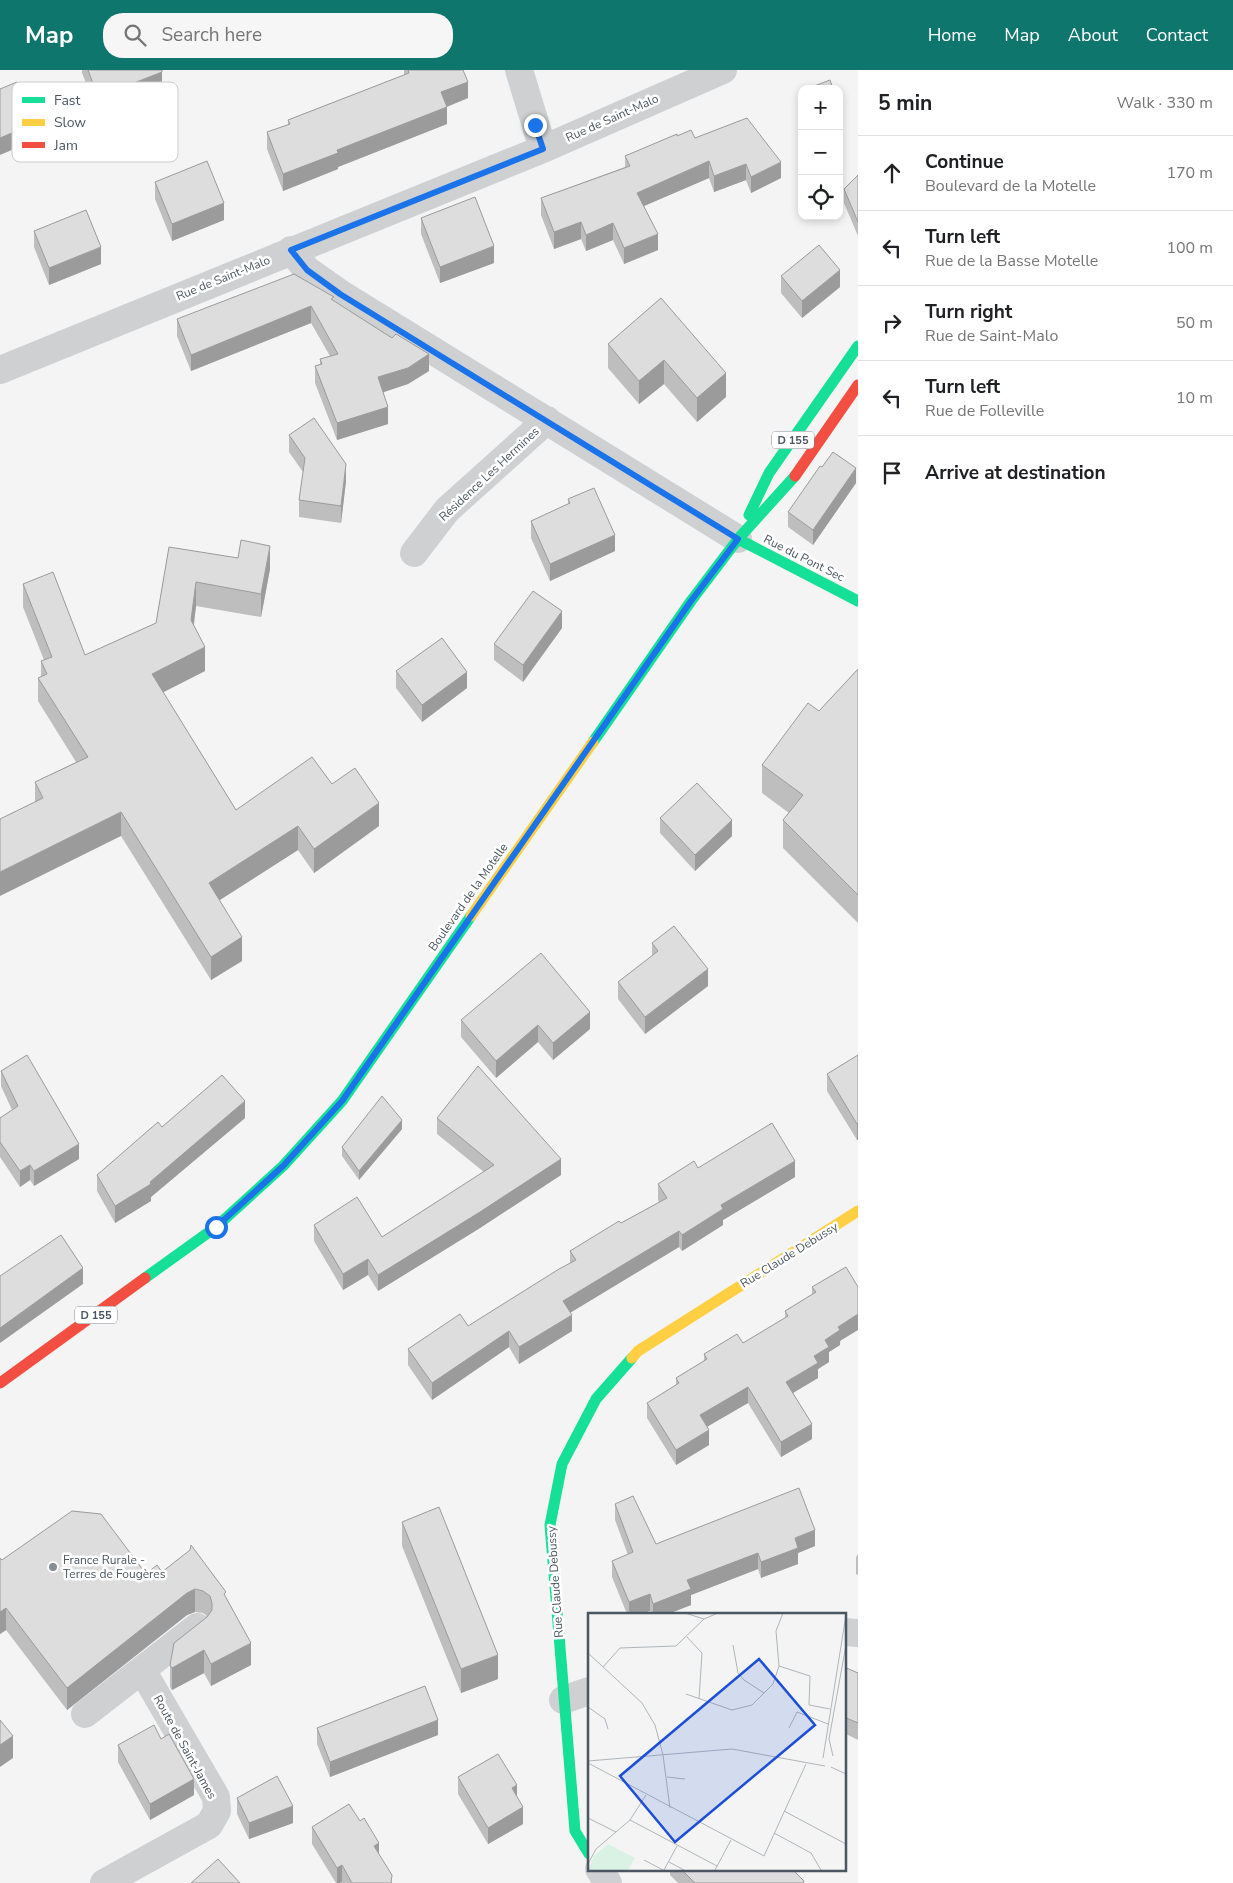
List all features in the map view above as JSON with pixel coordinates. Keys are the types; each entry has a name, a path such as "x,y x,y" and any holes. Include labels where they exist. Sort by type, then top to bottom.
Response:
{"main road":[{"name":"Boulevard de la Motelle","path":"738,539 769,473 858,346"},
{"name":"Boulevard de la Motelle","path":"0,1383 216,1227 283,1166 342,1101 691,601 738,539 791,482 858,385"},
{"name":"Rue du Pont Sec","path":"738,539 858,601"},
{"name":"Rue Claude Debussy","path":"588,1852 575,1831 550,1525 562,1464 596,1399 638,1351 858,1211"}],"street":[{"path":"519,70 543,149"},
{"name":"Rue de Saint-Malo","path":"0,370 543,149 723,70"},
{"path":"291,250 307,270 340,294 738,539"},
{"name":"Résidence Les Hermines","path":"414,553 448,510 547,420"},
{"path":"85,1714 197,1627"},
{"name":"Route de Saint-James","path":"104,1883 210,1825 217,1811 216,1798 142,1670"},
{"path":"563,1700 588,1692"},
{"path":"600,1870 608,1883"}],"building":[{"path":"88,70 162,70 162,72 136,82 92,82"},
{"path":"408,70 463,70 468,82 441,92 447,107 337,150 338,153 283,174 267,132 290,124 288,120 409,73"},
{"path":"830,80 832,85 817,85"},
{"path":"12,84 12,133 0,138 0,89"},
{"path":"747,118 781,162 751,177 746,164 714,176 709,161 637,193 658,234 624,248 613,223 586,235 581,222 554,232 541,198 630,166 625,156 677,134 677,136 691,130 695,138"},
{"path":"207,161 224,203 172,224 155,182"},
{"path":"858,175 858,222 844,189"},
{"path":"475,197 494,246 440,267 421,218"},
{"path":"86,210 101,247 49,268 34,231"},
{"path":"819,245 840,270 802,301 781,276"},
{"path":"294,274 334,297 331,299 392,338 396,334 429,354 408,368 378,377 388,407 337,423 315,366 322,364 320,359 338,354 311,306 191,355 177,319"},
{"path":"661,298 726,373 697,398 664,360 639,381 608,344"},
{"path":"314,418 346,464 341,506 299,500 305,458 289,435"},
{"path":"833,452 856,468 813,530 788,512 820,466 822,467"},
{"path":"594,488 615,535 550,564 531,521 570,503 568,499"},
{"path":"241,540 270,546 261,594 196,582 191,620 205,647 152,674 236,810 312,757 332,784 355,768 379,803 314,849 298,826 209,883 242,937 211,957 121,812 0,872 0,819 43,798 35,782 88,757 38,678 47,674 41,661 52,657 23,584 53,572 85,655 156,623 169,547 238,558"},
{"path":"533,591 562,611 523,665 494,644"},
{"path":"442,638 467,672 422,705 396,671"},
{"path":"858,669 858,895 783,820 803,795 762,765 808,703 819,711"},
{"path":"697,783 732,820 695,855 660,818"},
{"path":"674,926 708,969 645,1017 618,982 658,951 652,943"},
{"path":"541,953 590,1012 553,1043 538,1025 496,1061 461,1020"},
{"path":"27,1055 79,1144 34,1171 30,1165 20,1171 0,1142 0,1118 18,1106 1,1071"},
{"path":"858,1055 858,1123 857,1124 827,1074"},
{"path":"478,1066 561,1159 378,1275 368,1259 343,1274 314,1225 357,1197 382,1237 494,1165 437,1118"},
{"path":"222,1075 245,1101 150,1182 151,1184 115,1206 97,1175 158,1122 162,1127"},
{"path":"382,1096 402,1120 359,1171 342,1147"},
{"path":"772,1123 795,1161 721,1205 723,1209 682,1235 679,1231 563,1301 572,1315 519,1347 509,1331 432,1383 408,1349 460,1314 468,1326 576,1260 570,1251 619,1221 621,1223 667,1198 658,1184 694,1161 698,1168"},
{"path":"61,1235 83,1268 0,1328 0,1276"},
{"path":"846,1267 858,1287 858,1314 838,1327 840,1330 825,1340 829,1347 814,1356 818,1363 786,1382 812,1424 781,1442 748,1387 700,1415 709,1430 676,1450 647,1403 679,1383 676,1378 707,1359 704,1354 737,1334 743,1343 788,1316 785,1311 816,1292 812,1287"},
{"path":"799,1488 815,1530 795,1538 798,1548 761,1562 758,1553 687,1580 691,1589 653,1604 650,1594 629,1602 612,1561 633,1552 615,1504 633,1496 656,1544"},
{"path":"439,1507 498,1655 461,1669 402,1522"},
{"path":"72,1511 101,1514 146,1574 157,1565 162,1572 190,1550 191,1545 226,1592 224,1594 251,1643 211,1664 204,1650 172,1668 170,1665 174,1643 207,1617 212,1610 210,1596 203,1591 195,1589 187,1593 67,1688 6,1608 0,1612 0,1558 2,1560"},
{"path":"846,1668 858,1673 858,1723 846,1718"},
{"path":"425,1686 438,1720 330,1762 317,1728"},
{"path":"0,1720 13,1736 0,1745"},
{"path":"154,1725 161,1739 169,1734 194,1779 150,1804 118,1745"},
{"path":"498,1754 517,1785 512,1788 523,1807 488,1828 458,1777"},
{"path":"277,1776 293,1806 249,1823 237,1798"},
{"path":"349,1804 360,1821 364,1818 379,1843 374,1846 392,1875 391,1883 352,1883 342,1865 337,1868 312,1827"},
{"path":"218,1859 240,1883 191,1883"},
{"path":"682,1870 793,1870 804,1881 803,1883 695,1883"}],"traffic: fast":[{"path":"749,515 769,473 858,346"},
{"path":"593,742 691,601 738,539 795,476"},
{"path":"738,539 858,601"},
{"path":"145,1278 216,1227 283,1166 342,1101 471,916"},
{"path":"588,1852 575,1831 550,1525 562,1464 596,1399 632,1358"}],"traffic: slow":[{"path":"471,916 593,742"},
{"path":"632,1358 638,1351 858,1211"}],"traffic: jam":[{"path":"795,476 858,385"},
{"path":"0,1383 145,1278"}],"place":[{"name":"France Rurale - Terres de Fougères","path":"53,1567"}],"route":[{"path":"216,1227 283,1166 342,1101 691,601 738,539 340,294 307,270 291,250 543,149 535,125"}]}
